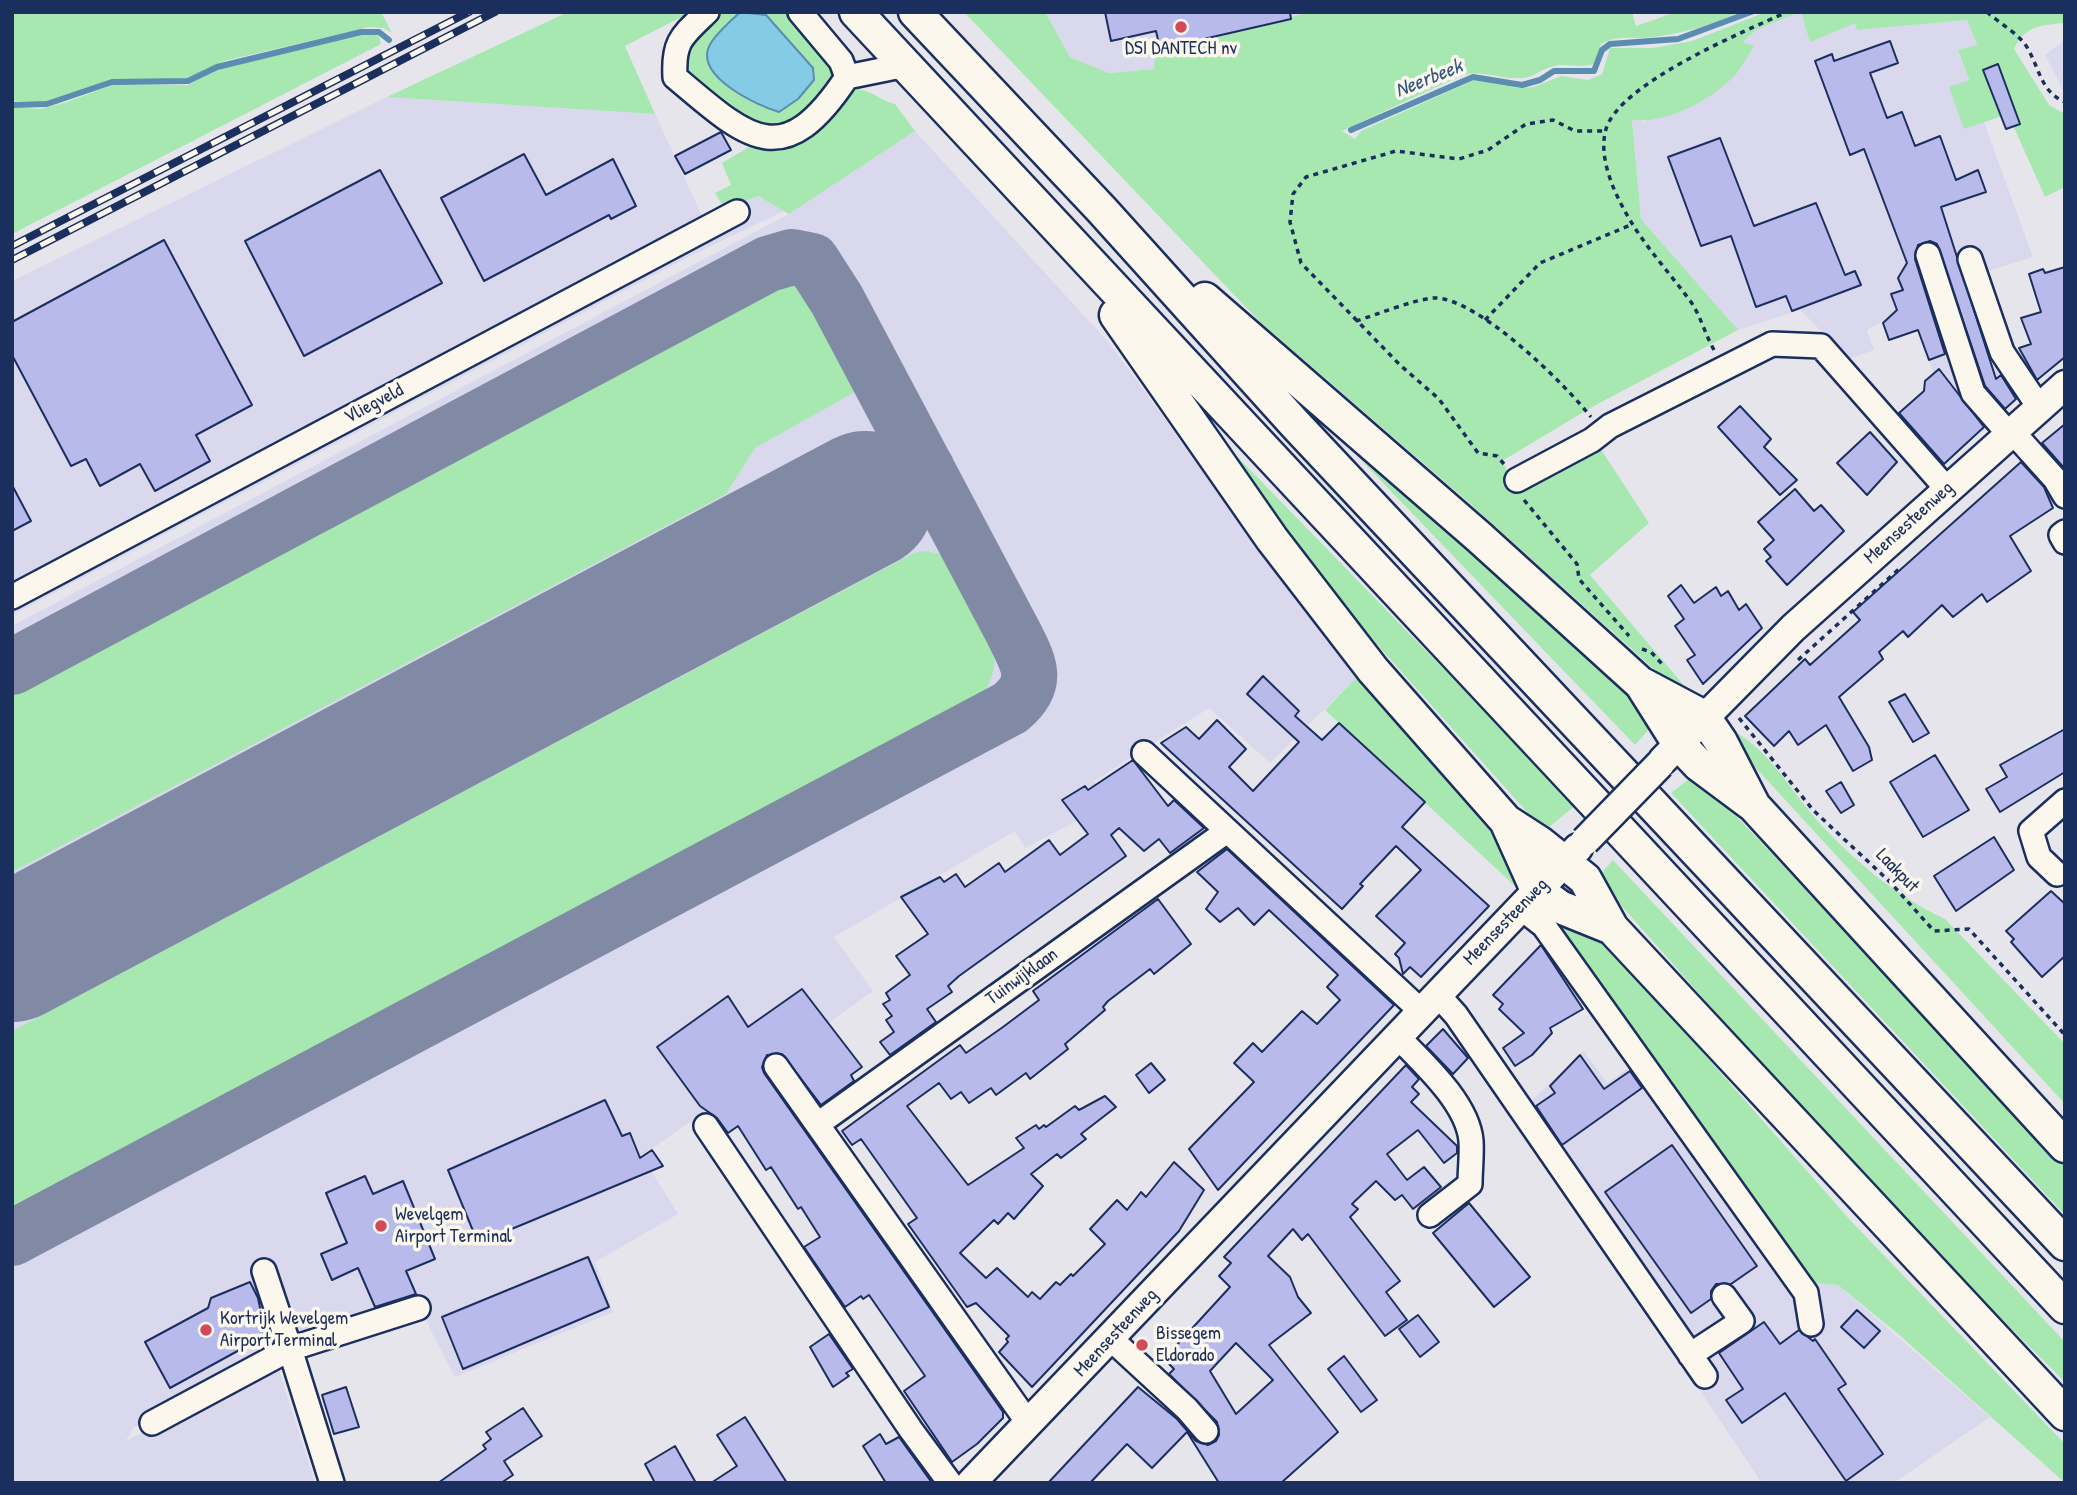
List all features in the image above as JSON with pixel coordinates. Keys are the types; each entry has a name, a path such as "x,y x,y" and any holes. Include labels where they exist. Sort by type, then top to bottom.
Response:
{"highway":[{"path":"856,12 2065,1307"},
{"path":"915,12 1101,209 1295,424 2065,1244"},
{"path":"1101,209 1479,537 1640,683 1713,708 1721,742 1754,806"},
{"path":"1055,225 1272,539 1373,670 1506,821 1575,851 1586,879 1612,928 2065,1414"},
{"path":"1640,683 1669,754 1699,765 1754,806 2065,1146"},
{"path":"1506,821 1528,898 1560,907 1612,928"}],"main road":[{"name":"Meensesteenweg","path":"971,1483 1528,898 1713,708 1793,628 2065,384"}],"street":[{"path":"707,12 678,41 674,54 675,78 717,113 765,139 784,139 798,131 834,97 847,78 906,65"},
{"path":"800,12 841,61 847,78"},
{"name":"Vliegveld","path":"12,597 737,212"},
{"path":"1928,255 1973,393 2055,479 2065,496"},
{"path":"1970,259 2001,352 2039,407"},
{"path":"1517,480 1723,367 1772,344 1821,346 1947,489"},
{"path":"2065,532 2061,535 2065,542"},
{"path":"1144,753 1227,831 1429,1002 1455,1015 1704,1376"},
{"path":"2057,874 2039,857 2031,831 2065,801"},
{"name":"Tuinwijklaan","path":"818,1124 1227,831"},
{"path":"1528,898 1544,926 1806,1293 1811,1324"},
{"path":"1397,1036 1443,1085 1468,1126 1471,1140 1470,1184 1430,1215"},
{"path":"776,1066 1029,1424"},
{"path":"706,1126 911,1430 950,1483"},
{"path":"264,1271 332,1483"},
{"path":"1690,1355 1742,1321 1724,1296"},
{"path":"152,1423 290,1349 418,1308"},
{"path":"1111,1339 1206,1431"}],"path":[{"path":"1723,367 1691,302 1633,224 1608,170 1606,131 1619,107 1634,93 1704,52 1787,12"},
{"path":"1987,12 2028,47 2040,80 2054,98 2065,102"},
{"path":"1606,131 1576,131 1553,120 1526,124 1488,150 1459,159 1396,151 1306,177 1293,194 1290,222 1301,263 1400,366 1439,399 1478,453 1497,456 1517,480 1521,497 1577,565 1579,579 1631,638"},
{"path":"1485,320 1540,263 1633,224"},
{"path":"1356,321 1435,298 1465,306 1557,379 1602,432"},
{"path":"1639,647 1651,652 1669,671"},
{"name":"Laakput","path":"1713,708 1813,810 1891,883 1934,931 1969,929 2065,1035"}],"shaded area":[{"path":"1045,12 1310,12 1156,52 1154,69 1109,73 1070,57"},
{"path":"1800,12 1855,22 1857,30 1967,20 1977,46 1958,51 1969,81 1950,87 1964,128 1984,122 2033,257 1988,271 2030,386 1982,432 1938,384 1909,307 1867,330 1874,350 1849,359 1800,310 1738,330 1641,219 1632,119 1644,122 1753,46 1742,43 1756,30"},
{"path":"2065,40 2065,94 2045,55"},
{"path":"387,97 655,114 703,218 758,196 786,210 688,257 12,615 12,281"},
{"path":"915,131 1110,344 1299,604 1357,677 1270,763 1209,708 1094,781 1108,800 1077,821 1025,848 1015,831 834,937 873,991 642,1156 678,1214 595,1262 613,1312 455,1377 430,1329 420,1299 292,1341 133,1428 126,1441 277,1364 315,1483 12,1483 12,626 789,214"},
{"path":"1584,1051 1607,1083 1637,1062 1803,1280 1838,1285 1990,1417 1894,1483 1762,1483 1515,1116"}],"green space":[{"path":"12,12 381,12 392,33 383,28 369,27 224,61 182,81 115,79 47,102 12,101"},
{"path":"568,12 691,12 625,46 655,114 387,97"},
{"path":"715,12 740,12 708,47 801,54 762,12 791,12 831,65 833,76 830,86 781,131 751,124 692,80 688,69 691,42"},
{"path":"964,12 1045,12 1070,57 1109,73 1154,69 1155,52 1310,12 1632,12 1636,26 1676,12 1739,12 1708,25 1676,33 1608,41 1601,44 1594,64 1556,66 1521,78 1462,75 1342,131 1355,139 1361,131 1474,80 1519,88 1534,87 1561,76 1588,80 1602,74 1610,48 1653,48 1692,41 1766,12 1800,12 1756,30 1743,42 1754,46 1739,71 1715,93 1674,114 1632,120 1641,219 1738,330 1592,407 1502,461 1518,490 1600,448 1649,523 1590,575 1687,689 1677,690 1466,500 1261,323"},
{"path":"1801,12 2065,12 2065,23 2041,26 2028,31 2014,49 2049,105 2065,114 2065,187 2045,197 2008,114 1964,129 1949,87 1969,80 1958,50 1977,45 1967,20 1857,30 1855,23 1810,42"},
{"path":"369,33 379,36 381,44 12,234 12,107 41,109 115,84 188,85 214,71 234,65"},
{"path":"858,89 895,104 915,131 789,214 758,196 725,209 715,193 731,185 722,163 757,142 777,147 789,145 806,133 838,101"},
{"path":"797,282 808,290 860,389 755,448 726,494 12,872 12,687 768,284"},
{"path":"1310,407 1583,646 1653,725 1635,745"},
{"path":"1224,443 1576,805 1544,831 1347,611"},
{"path":"925,551 943,555 952,562 990,632 994,667 988,686 976,704 96,1173 12,1208 12,1031 914,553"},
{"path":"1357,677 1515,860 1516,887 1325,710"},
{"path":"1739,734 1764,755 1838,842 1896,891 1945,919 2065,1044 2065,1104 1731,741"},
{"path":"1689,779 1708,786 2065,1165 2065,1215 1671,793"},
{"path":"1613,860 2065,1342 2065,1382 1875,1193 1597,878"},
{"path":"1561,919 1595,937 1668,1013 1851,1221 2065,1444 2065,1483 1897,1333 1838,1285 1803,1281 1554,924"}],"water":[{"path":"740,12 766,15 813,68 814,80 798,99 779,112 732,89 720,80 708,60 708,49 713,40"}],"building":[{"name":"DSI DANTECH nv","path":"1105,12 1290,12 1291,19 1160,49 1156,31 1111,41"},
{"path":"1890,41 1898,63 1870,73 1887,118 1902,112 1915,146 1940,136 1956,180 1978,170 1986,192 1941,207 1996,379 2001,375 2016,399 2005,409 1985,386 1937,244 1930,241 1918,245 1915,259 1945,354 1929,360 1918,330 1889,340 1883,323 1897,310 1891,294 1903,290 1898,278 1907,263 1864,149 1850,155 1815,61 1832,54 1834,61"},
{"path":"1998,64 2020,124 2006,129 1983,70"},
{"path":"721,132 731,150 685,174 675,156"},
{"path":"1720,138 1754,226 1816,203 1845,275 1855,271 1861,285 1792,311 1786,296 1756,307 1731,236 1701,246 1668,157"},
{"path":"524,154 546,195 613,159 636,206 611,219 609,215 484,281 441,198"},
{"path":"380,170 442,283 304,356 245,241"},
{"path":"164,240 252,405 196,435 210,461 155,491 140,464 100,486 86,459 71,466 12,355 12,322"},
{"path":"2065,267 2065,357 2037,380 2019,348 2031,344 2021,318 2041,312 2029,274 2043,269 2045,273"},
{"path":"1939,369 1984,427 1944,464 1899,413 1924,391 1925,381"},
{"path":"1740,406 1771,439 1764,447 1797,480 1780,495 1718,427"},
{"path":"2065,424 2065,469 2042,443"},
{"path":"1870,432 1897,462 1867,495 1837,463"},
{"path":"2021,462 2044,487 2053,508 2010,536 2031,571 1987,602 1982,594 1953,617 1942,605 1908,637 1903,631 1879,652 1883,659 1839,697 1869,747 1872,760 1853,771 1826,725 1798,745 1789,731 1774,746 1745,716 1805,659 1810,665 1860,620 1853,612"},
{"path":"12,485 31,521 12,531"},
{"path":"1795,489 1814,511 1821,505 1844,531 1787,585 1766,561 1771,557 1764,549 1774,540 1758,522"},
{"path":"1681,585 1694,603 1716,587 1721,596 1728,591 1739,610 1746,604 1762,628 1703,684 1687,660 1695,655 1675,626 1684,619 1668,596"},
{"path":"1263,676 1299,711 1295,716 1322,740 1339,723 1425,802 1402,827 1489,906 1421,977 1410,967 1403,974 1399,958 1395,954 1405,943 1376,916 1421,870 1396,846 1360,884 1363,886 1342,909 1161,743 1186,727 1199,739 1217,720 1246,749 1229,767 1253,791 1299,742 1247,694"},
{"path":"1905,694 1929,733 1913,742 1889,702"},
{"path":"2065,729 2065,772 2000,812 1986,789 2007,777 2000,765"},
{"path":"1935,755 1969,810 1923,837 1890,782"},
{"path":"1133,760 1168,806 1174,800 1204,828 1170,853 1159,839 1144,851 1119,828 1111,835 1126,856 959,976 948,986 952,992 927,1009 936,1022 890,1055 880,1042 894,1032 886,1020 892,1016 883,1004 890,1000 886,993 910,975 896,956 928,934 901,897 940,877 944,882 956,874 965,887 999,863 1005,872 1049,840 1060,855 1088,834 1062,800 1085,786 1088,790"},
{"path":"1841,782 1854,805 1841,813 1826,791"},
{"path":"1994,837 2014,870 1956,911 1934,876"},
{"path":"1227,849 1394,1005 1218,1190 1189,1149 1254,1082 1234,1063 1253,1043 1262,1052 1302,1011 1317,1024 1340,1000 1327,987 1338,975 1269,910 1254,925 1238,908 1220,922 1206,909 1218,892 1197,872"},
{"path":"2051,891 2065,904 2065,956 2042,977 2011,942 2014,939 2006,931"},
{"path":"1158,899 1191,944 1154,974 1150,969 1108,1001 1103,1007 1105,1010 1065,1044 1068,1049 1030,1079 1026,1073 996,1095 991,1088 969,1103 961,1092 951,1099 939,1083 907,1106 968,1185 1024,1148 1016,1138 1036,1125 1039,1129 1044,1125 1046,1127 1075,1106 1079,1110 1105,1096 1116,1107 1081,1134 1086,1139 1061,1158 1057,1154 1031,1174 1043,1186 1014,1219 1008,1213 998,1224 994,1220 960,1253 986,1278 997,1268 1028,1297 1032,1292 1040,1299 1056,1282 1060,1285 1071,1274 1073,1276 1105,1244 1090,1229 1117,1200 1127,1210 1141,1192 1146,1197 1174,1162 1204,1190 1179,1231 1032,1387 999,1352 1008,1342 1006,1339 1009,1336 976,1303 967,1307 908,1224 917,1218 861,1139 852,1145 842,1131 960,1045 966,1053 1003,1027 1039,1000 1033,991"},
{"path":"1541,945 1583,1009 1550,1028 1552,1033 1532,1055 1515,1066 1503,1048 1524,1033 1499,1009 1503,1004 1493,995"},
{"path":"802,989 862,1067 851,1075 854,1081 821,1105 782,1054 767,1055 762,1067 764,1073 1003,1412 1003,1418 977,1444 952,1462 904,1391 925,1376 869,1295 863,1299 861,1296 845,1307 804,1247 820,1237 801,1207 798,1209 771,1167 766,1170 738,1126 728,1133 717,1118 700,1106 657,1047 728,996 748,1027"},
{"path":"1443,1029 1468,1058 1453,1074 1426,1046"},
{"path":"1580,1055 1604,1089 1630,1071 1642,1088 1562,1145 1536,1106 1555,1093 1550,1086"},
{"path":"1151,1063 1165,1080 1149,1093 1136,1075"},
{"path":"1406,1065 1419,1079 1412,1087 1419,1094 1411,1102 1457,1146 1457,1153 1444,1163 1418,1130 1387,1154 1407,1180 1424,1167 1441,1187 1413,1209 1402,1195 1395,1200 1376,1181 1352,1204 1358,1209 1350,1217 1400,1281 1386,1292 1407,1320 1385,1336 1308,1234 1302,1240 1293,1229 1268,1256 1290,1277 1298,1297 1311,1313 1269,1345 1338,1432 1281,1483 1219,1483 1187,1432 1152,1468 1127,1444 1090,1483 1048,1483 1138,1387 1177,1419 1196,1441 1208,1445 1216,1441 1219,1435 1217,1422 1169,1374 1174,1369 1164,1359 1230,1287 1219,1276 1231,1263 1224,1257","holes":["1236,1343 1273,1380 1236,1414 1210,1371"]},
{"path":"605,1100 622,1136 630,1133 640,1158 652,1150 663,1166 478,1243 448,1170"},
{"path":"1672,1145 1757,1266 1731,1284 1716,1284 1711,1291 1711,1299 1691,1313 1605,1192"},
{"name":"Wevelgem Airport Terminal","path":"365,1176 373,1194 403,1181 435,1259 406,1271 416,1294 375,1307 358,1268 332,1280 321,1254 347,1243 326,1193"},
{"path":"1469,1203 1530,1277 1494,1307 1433,1233"},
{"path":"588,1257 609,1307 463,1369 442,1317"},
{"name":"Kortrijk Wevelgem Airport Terminal","path":"250,1282 258,1298 263,1322 259,1323 265,1336 170,1388 145,1342 208,1308 211,1298"},
{"path":"1857,1310 1880,1331 1864,1348 1841,1327"},
{"path":"1418,1315 1439,1342 1420,1357 1399,1329"},
{"path":"1764,1322 1780,1344 1799,1330 1813,1341 1815,1339 1846,1384 1838,1389 1883,1454 1846,1481 1785,1393 1742,1423 1726,1400 1743,1389 1719,1353"},
{"path":"829,1334 853,1369 846,1373 849,1376 833,1387 810,1347"},
{"path":"1344,1356 1377,1400 1361,1412 1328,1369"},
{"path":"346,1387 359,1427 334,1434 322,1395"},
{"path":"523,1408 542,1436 504,1461 513,1475 501,1483 438,1483 486,1449 483,1445 491,1439 486,1432"},
{"path":"745,1417 787,1483 711,1483 737,1466 717,1435"},
{"path":"880,1434 886,1444 899,1437 932,1483 886,1483 863,1446"},
{"path":"675,1446 696,1483 655,1483 645,1464"}],"waterway":[{"name":"Neerbeek","path":"1351,130 1473,77 1522,85 1540,80 1554,71 1594,71 1602,50 1610,44 1678,39 1751,12"},
{"path":"12,105 47,104 112,82 188,81 217,67 361,32 379,32 389,40"}],"taxiway":[{"path":"12,667 768,264 792,257 812,261 837,300 1013,632 1029,672 1026,690 1010,708 12,1238"},
{"path":"865,500 927,469"}],"runway":[{"path":"12,953 865,500"}],"railway":[{"path":"12,246 469,12"},
{"path":"12,260 495,12"}],"place":[{"name":"DSI DANTECH nv","path":"1181,27"},
{"name":"Wevelgem Airport Terminal","path":"381,1226"},
{"name":"Kortrijk Wevelgem Airport Terminal","path":"206,1330"},
{"name":"Bissegem Eldorado","path":"1142,1345"}]}
